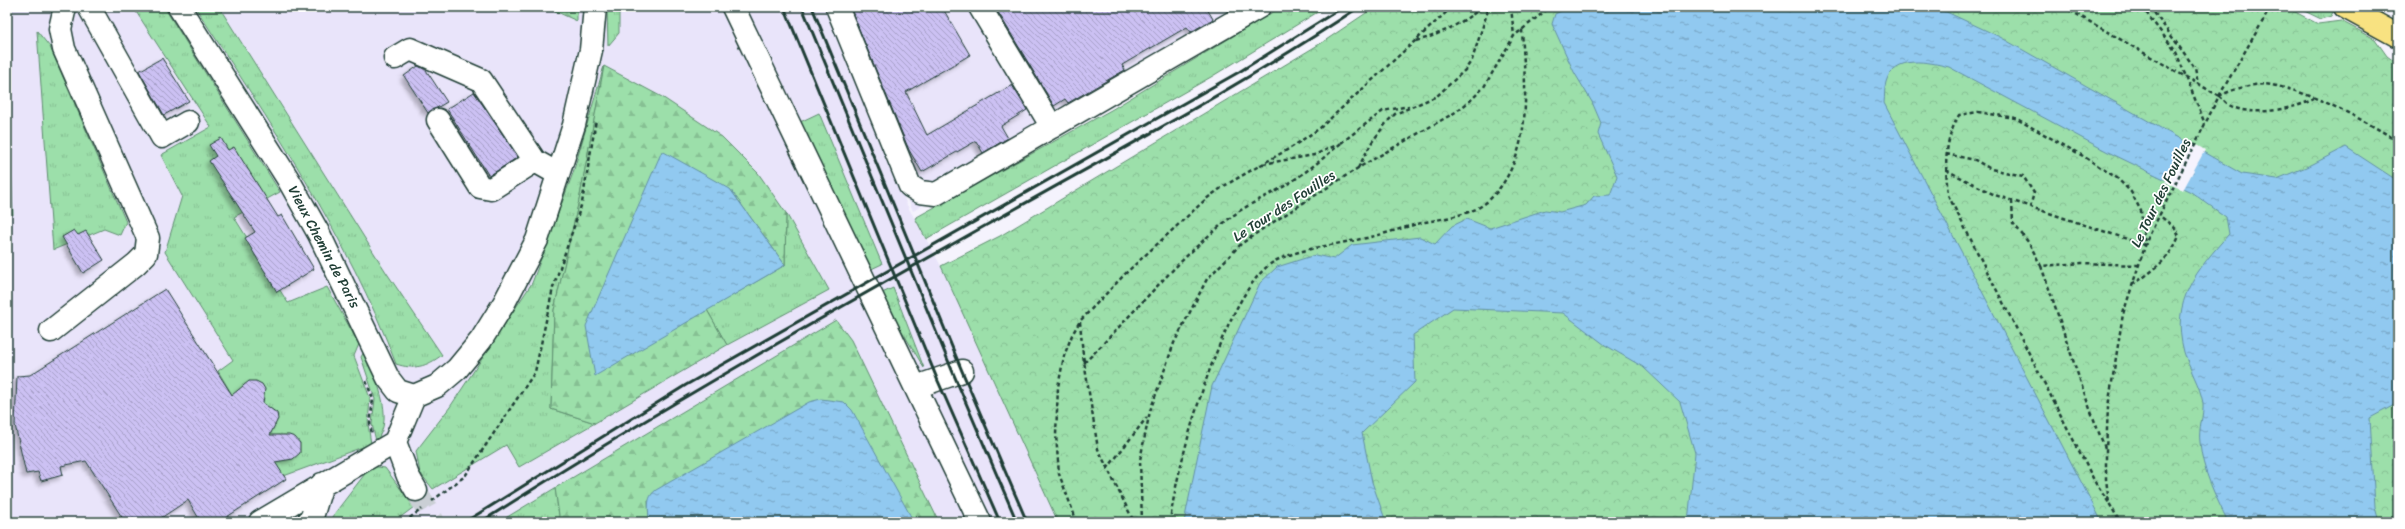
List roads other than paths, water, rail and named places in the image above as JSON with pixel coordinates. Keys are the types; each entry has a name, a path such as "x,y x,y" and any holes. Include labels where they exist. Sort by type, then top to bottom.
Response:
{"main road":[{"path":"2345,7 2398,36"}],"street":[{"path":"51,331 136,264 146,254 148,238 64,49 60,29 65,7"},
{"path":"89,7 162,137 188,122"},
{"name":"Vieux Chemin de Paris","path":"179,7 288,179 319,234 388,378 398,392 414,396"},
{"path":"260,522 387,447 414,396 437,386 457,369 481,340 504,303 537,240 580,100 591,50 595,7"},
{"path":"733,7 817,186 916,387 980,522"},
{"path":"837,7 910,186 920,192 936,194 1258,7"},
{"path":"980,7 1052,127"},
{"path":"395,58 410,49 481,80 535,161 558,174"},
{"path":"438,120 480,187 491,189 535,161"},
{"path":"916,387 962,371"},
{"path":"387,447 416,490"},
{"path":"308,522 312,517 322,484"}],"water":[{"path":"1569,7 1936,7 2000,37 2242,174 2277,179 2311,165 2346,147 2398,181 2398,403 2370,418 2375,507 2379,522 2228,522 2210,483 2201,452 2200,427 2203,413 2202,396 2184,352 2181,333 2181,317 2184,301 2189,287 2206,260 2229,234 2226,217 2191,192 2108,152 1949,67 1932,63 1913,62 1896,67 1890,73 1885,84 1884,103 2102,522 1688,522 1695,453 1680,402 1643,367 1605,345 1563,313 1453,308 1413,335 1415,382 1362,433 1372,482 1386,522 1184,522 1212,386 1260,283 1277,267 1315,255 1334,259 1352,245 1420,237 1435,244 1452,226 1467,219 1490,228 1545,210 1560,212 1586,205 1594,196 1610,195 1617,176 1598,134 1601,123 1592,102 1574,72 1552,24 1555,14"},
{"path":"662,151 730,189 785,265 595,376 586,326"},
{"path":"821,399 844,402 852,410 914,522 649,522 649,500 656,490 809,402"}],"tunnel":[{"path":"416,490 434,522"}],"railway":[{"path":"784,7 938,381 1000,522"},
{"path":"802,7 954,375 1017,522"},
{"path":"812,7 962,371 1027,522"},
{"path":"465,522 686,385 1239,72 1343,7"},
{"path":"481,522 679,401 880,285 1189,111 1275,61 1359,7"}]}
